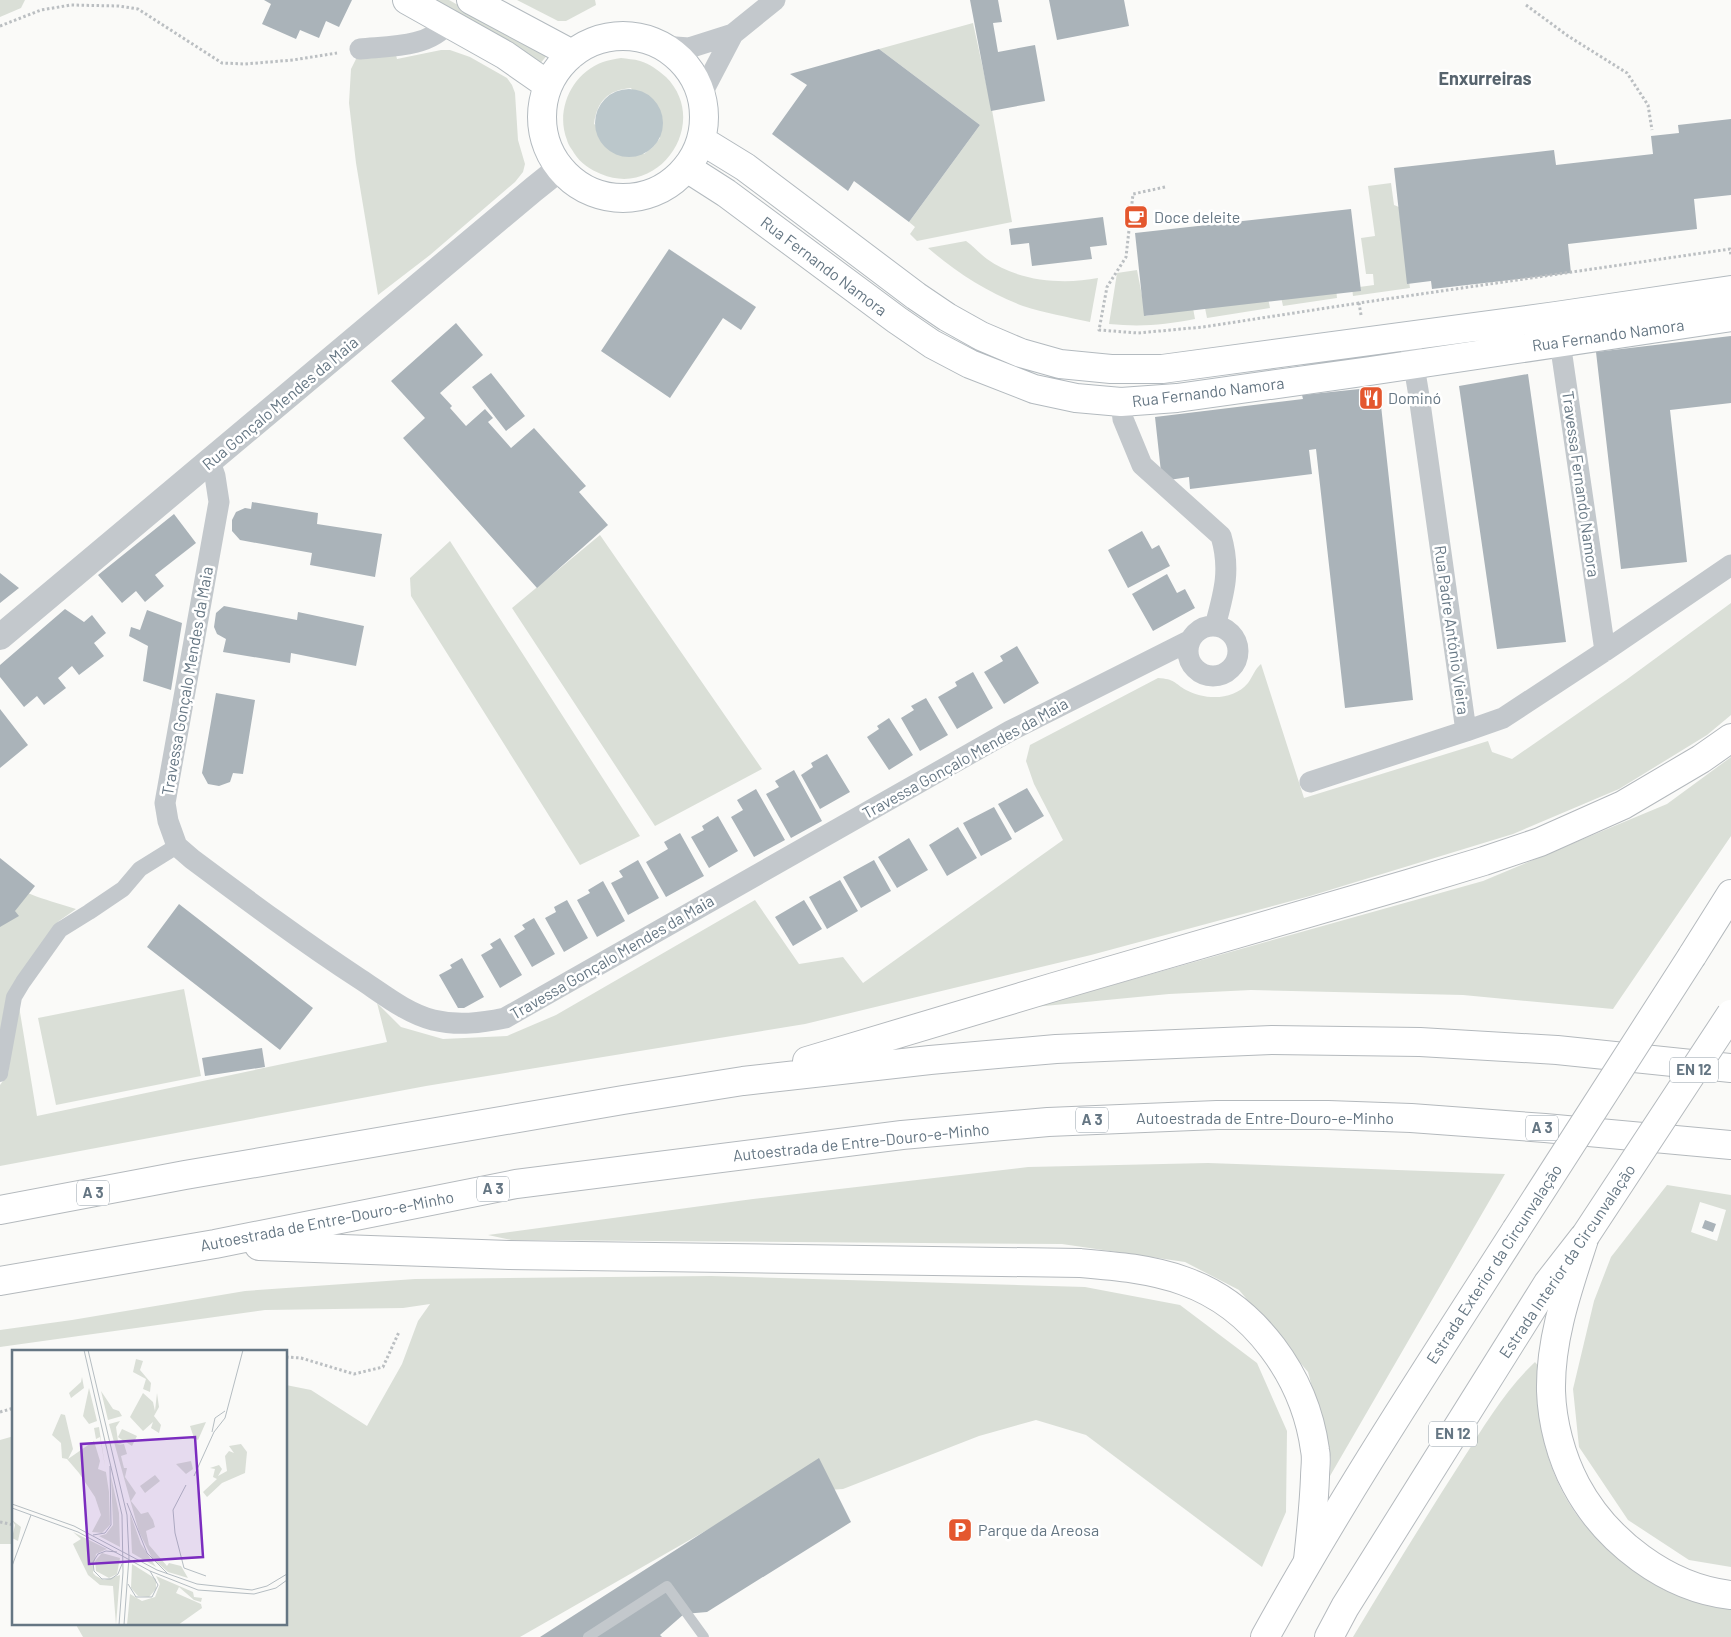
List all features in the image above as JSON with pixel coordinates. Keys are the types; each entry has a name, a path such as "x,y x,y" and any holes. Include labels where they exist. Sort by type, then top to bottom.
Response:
{"main road":[{"path":"407,0 505,55 548,86"},
{"path":"471,0 572,54"},
{"path":"624,36 644,38 662,46 679,59 692,75 701,95 704,125 696,155 687,168 669,184 648,195 623,199 599,196 578,185 560,169 548,150 542,129 542,107 548,86 558,68 572,54 587,44 604,38 624,36"},
{"name":"Rua Fernando Namora","path":"701,140 746,167 946,317 981,336 1021,353 1060,364 1111,369 1162,369 1409,336 1558,329 1731,317"},
{"name":"Rua Fernando Namora","path":"687,168 726,193 932,344 970,364 1034,389 1076,398 1121,402 1176,398 1415,364 1731,290"},
{"path":"743,1081 1418,881 1540,842 1624,805 1694,764 1731,738"},
{"name":"Estrada Exterior da Circunvalação","path":"1265,1637 1308,1560 1406,1401 1731,894"},
{"name":"Estrada Interior da Circunvalação","path":"1329,1637 1345,1607 1548,1283 1585,1236 1731,1014"},
{"name":"A 3","path":"0,1210 204,1172 743,1081 930,1060 1056,1049 1272,1040 1420,1042 1547,1050 1731,1068"},
{"name":"Autoestrada de Entre-Douro-e-Minho","path":"0,1281 215,1244 516,1184 892,1136 1048,1122 1217,1114 1328,1115 1411,1118 1545,1128 1731,1146"},
{"path":"1672,1141 1731,1159"},
{"path":"1585,1236 1565,1300 1553,1348 1551,1390 1555,1424 1564,1457 1576,1485 1590,1507 1626,1547 1672,1577 1698,1588 1731,1595"},
{"path":"215,1244 509,1255 1080,1263 1142,1270 1185,1281 1208,1291 1238,1311 1261,1333 1280,1357 1295,1385 1308,1416 1316,1452 1314,1509 1308,1560"}],"street":[{"path":"662,46 682,48 696,46 733,34 775,0"},
{"path":"360,49 417,42 443,30 448,23"},
{"path":"701,95 733,34"},
{"name":"Rua Gonçalo Mendes da Maia","path":"0,637 526,195 560,169"},
{"name":"Travessa Fernando Namora","path":"1558,329 1605,651"},
{"name":"Rua Padre António Vieira","path":"1409,336 1415,364 1466,731 1503,718 1731,565"},
{"path":"1121,402 1123,419 1142,466 1221,536 1226,552 1227,568 1215,626 1224,628 1235,640 1238,648 1235,664 1222,675 1214,677 1205,676 1192,666 1188,658 1189,641"},
{"name":"Travessa Gonçalo Mendes da Maia","path":"210,462 215,476 219,502 165,803 168,821 177,846 306,944 411,1012 433,1020 481,1023 505,1018 1010,730 1189,641 1200,629 1215,626"},
{"path":"1310,782 1466,731"},
{"path":"0,1074 14,998 23,982 60,930 123,889 140,869 177,846"}],"lane":[{"path":"588,1637 667,1586 704,1637"}],"path":[{"path":"0,26 40,10 71,5 119,6 138,9 222,63 245,64 293,60 360,49"},
{"path":"1526,5 1568,36 1627,73 1648,105 1652,130"},
{"path":"1165,187 1133,194 1126,257 1107,287 1099,330 1138,333 1203,327 1730,249 1731,256"},
{"path":"1358,303 1365,341"},
{"path":"288,1357 301,1358 354,1374 383,1367 399,1332"}],"shaded area":[{"path":"0,0 25,0 21,8 0,17"},
{"path":"432,0 449,0 534,48 549,53 539,65 529,54"},
{"path":"517,0 595,0 596,5 566,21 558,21"},
{"path":"973,23 992,110 1012,222 917,241 910,234 915,227 909,222 980,125 879,49"},
{"path":"441,50 450,50 470,57 507,78 512,85 515,93 518,140 525,164 523,172 515,182 430,255 378,295 356,163 349,103 351,69 356,59 396,55 397,59"},
{"path":"621,58 644,62 666,77 679,95 683,115 681,134 672,152 659,166 642,176 623,179 601,174 579,160 568,142 563,117 569,94 583,75 592,67 603,62","holes":["631,88 660,138 644,154 594,124 601,103 610,94"]},
{"path":"622,89 636,89 648,94 658,104 663,116 663,130 658,142 648,152 636,157 622,157 610,152 600,142 595,130 595,116 600,104 610,94"},
{"path":"1391,183 1394,205 1399,207 1410,288 1353,296 1352,288 1374,285 1373,274 1366,274 1361,238 1375,236 1368,186"},
{"path":"966,241 987,259 1026,277 1055,281 1098,278 1090,322 1039,311 1010,301 973,281 928,248"},
{"path":"1137,270 1146,316 1193,308 1195,319 1152,325 1109,324 1117,273"},
{"path":"1336,288 1337,298 1283,306 1281,297"},
{"path":"1268,298 1270,308 1207,318 1205,308"},
{"path":"600,535 762,769 655,826 512,608"},
{"path":"450,541 640,836 580,865 411,596 410,578"},
{"path":"1731,603 1731,715 1707,735 1619,789 1513,834 1310,896 1091,955 805,1024 426,1086 0,1166 0,1085 8,1074 18,1000 37,1116 387,1042 377,1003 401,1027 443,1039 507,1036 556,1015 755,900 799,964 843,957 863,983 1063,840 1034,784 1026,761 1030,745 1158,678 1171,680 1186,690 1202,696 1227,696 1242,689 1261,664 1304,798 1488,741 1492,752 1512,759 1626,680"},
{"path":"1731,757 1731,836 1613,1009 1463,995 1251,990 1169,994 1034,1007 1483,881 1667,804"},
{"path":"0,877 17,888 76,909 59,921 37,951 0,1030"},
{"path":"184,989 201,1076 56,1105 38,1018"},
{"path":"1208,1163 1505,1174 1330,1476 1331,1459 1308,1372 1239,1290 1185,1262 1062,1244 511,1240 488,1235 753,1199 1028,1167"},
{"path":"1667,1185 1731,1195 1731,1567 1689,1560 1628,1520 1579,1447 1573,1389 1594,1301 1611,1257","holes":["1700,1202 1726,1210 1717,1241 1691,1232"]},
{"path":"711,1276 1085,1287 1180,1305 1257,1363 1287,1431 1286,1512 1262,1567 1086,1435 1036,1420 979,1436 843,1489 770,1494 520,1637 83,1637 76,1624 288,1624 288,1385 311,1390 367,1426 402,1364 418,1321 430,1304 403,1308 265,1310 0,1347 0,1330 245,1291 415,1279"},
{"path":"1535,1362 1539,1367 1538,1405 1548,1456 1556,1479 1581,1521 1598,1539 1639,1570 1731,1607 1731,1637 1353,1637 1487,1421 1514,1384"},
{"path":"12,1437 12,1544 0,1544 0,1440"}],"building":[{"path":"264,0 352,0 339,27 326,21 319,38 300,30 296,39 262,24 271,4"},
{"path":"970,0 998,0 1002,22 993,23 998,52 1035,45 1045,101 991,111"},
{"path":"1049,0 1124,0 1129,26 1057,40"},
{"path":"879,49 980,125 909,222 854,181 848,191 772,134 807,85 790,74"},
{"path":"1731,119 1731,195 1694,199 1697,229 1568,244 1571,273 1432,289 1431,281 1407,284 1394,168 1554,150 1556,165 1653,154 1651,136 1679,133 1678,125"},
{"path":"1351,209 1361,291 1144,316 1135,233"},
{"path":"1103,217 1107,245 1090,247 1092,259 1032,266 1029,243 1011,245 1009,229"},
{"path":"669,249 756,307 741,330 723,318 670,398 601,351"},
{"path":"456,323 483,355 440,393 452,406 450,408 466,426 485,409 493,418 488,422 511,448 534,428 586,486 579,492 608,525 537,588 403,438 425,418 391,381"},
{"path":"1731,336 1731,403 1670,410 1687,562 1621,569 1596,352"},
{"path":"491,373 525,416 506,431 472,387"},
{"path":"1528,374 1566,642 1497,649 1459,386"},
{"path":"1379,387 1413,700 1345,708 1316,449 1309,450 1312,474 1190,489 1189,477 1162,481 1155,417 1303,399 1302,395"},
{"path":"252,502 318,513 317,524 382,534 375,577 310,565 312,553 240,540 232,531 232,520 236,512 245,508 251,509"},
{"path":"174,514 196,543 155,575 164,586 145,602 136,591 122,603 98,575"},
{"path":"1142,531 1152,549 1159,545 1170,566 1128,588 1108,550"},
{"path":"0,573 19,588 0,603"},
{"path":"1167,574 1177,593 1185,589 1195,608 1153,631 1132,594"},
{"path":"224,606 297,620 298,612 364,626 356,666 291,653 290,663 223,652 226,639 217,634 214,627 216,613"},
{"path":"65,609 84,622 92,615 106,633 94,643 104,656 79,675 72,666 58,678 66,688 44,705 37,696 24,707 0,677 0,665"},
{"path":"147,610 182,623 171,690 143,681 148,646 129,636 131,627 140,630"},
{"path":"1017,646 1039,683 1004,704 984,672 1003,661 1000,656"},
{"path":"973,672 993,708 957,729 938,697 957,686 955,682"},
{"path":"216,693 255,700 243,774 233,773 230,782 219,786 208,784 202,773"},
{"path":"926,698 948,735 920,751 901,718 914,710 911,706"},
{"path":"0,709 28,745 0,768"},
{"path":"889,718 913,755 889,770 867,737 879,729 877,726"},
{"path":"827,754 850,792 820,809 801,775 813,767 811,763"},
{"path":"794,770 822,821 791,838 766,794 779,787 775,781"},
{"path":"1027,788 1044,816 1015,833 998,804"},
{"path":"756,789 785,840 754,857 731,817 743,810 737,800"},
{"path":"994,807 1012,839 981,856 963,823"},
{"path":"718,816 738,851 709,868 691,837 704,830 702,826"},
{"path":"958,827 977,858 947,876 929,845"},
{"path":"680,833 704,876 666,897 646,862 668,849 664,842"},
{"path":"909,838 928,870 897,888 878,857"},
{"path":"0,858 35,886 15,911 19,916 0,927"},
{"path":"638,860 659,898 628,915 611,883 623,877 619,871"},
{"path":"874,860 891,891 861,908 843,877"},
{"path":"840,880 858,911 827,929 809,897"},
{"path":"603,881 625,921 597,937 577,900 590,893 588,890"},
{"path":"567,900 588,938 564,952 545,918 556,912 554,907"},
{"path":"804,900 822,929 793,946 775,917"},
{"path":"179,904 313,1008 280,1050 147,947"},
{"path":"534,918 555,954 532,967 514,936 525,929 522,925"},
{"path":"500,938 522,975 500,988 481,955 493,948 490,944"},
{"path":"462,958 484,997 464,1008 458,1008 439,975 452,968 450,965"},
{"path":"262,1048 265,1067 205,1076 202,1058"},
{"path":"1705,1220 1716,1224 1713,1232 1702,1228"},
{"path":"819,1458 851,1522 707,1612 684,1614 660,1635 662,1637 540,1637"}],"place":[{"name":"Doce deleite","path":"1136,217"},
{"name":"Dominó","path":"1371,398"},
{"name":"Parque da Areosa","path":"960,1530"}],"district":[{"name":"Enxurreiras","path":"1485,79"}]}
